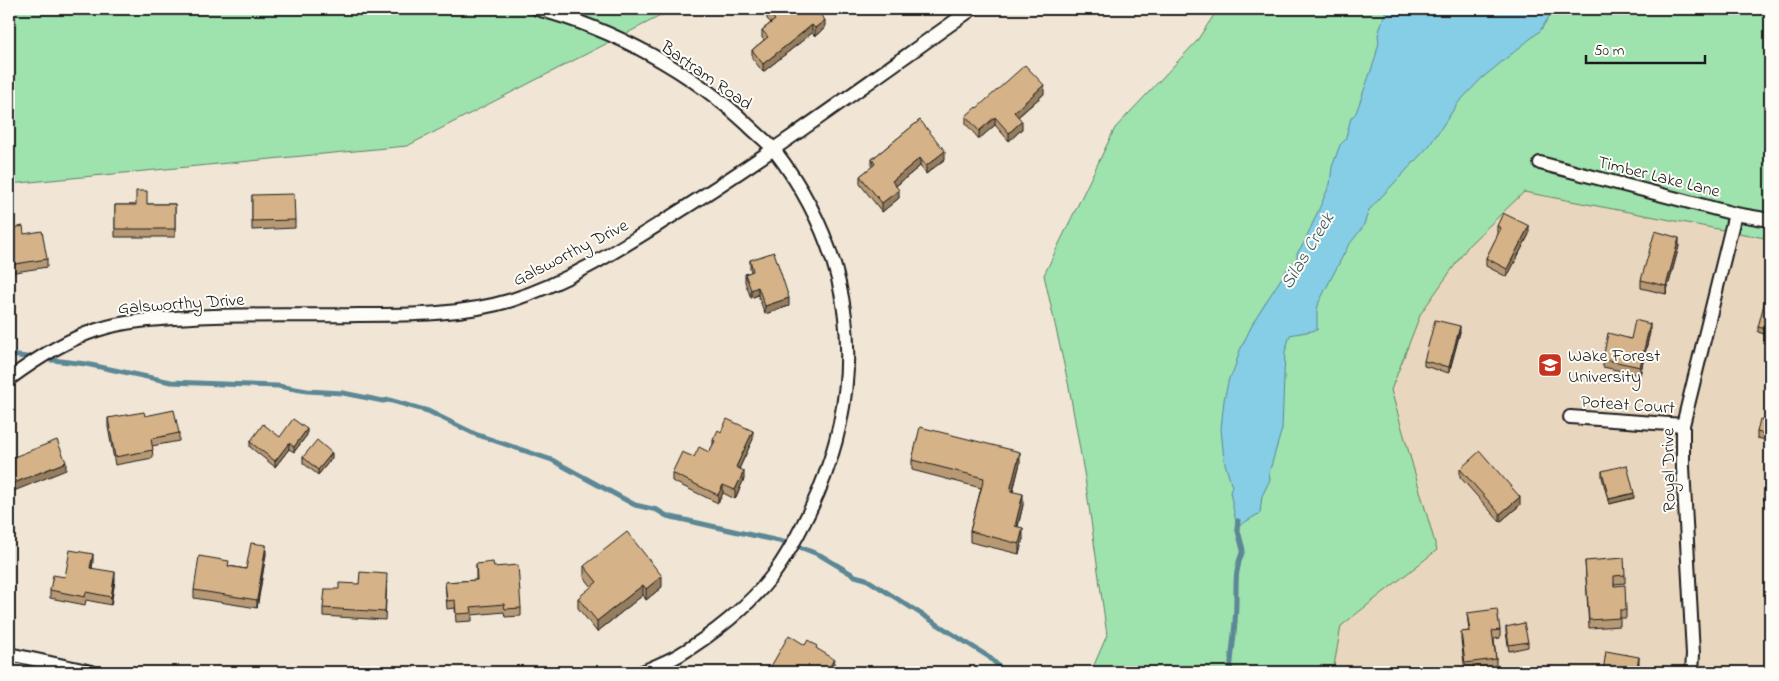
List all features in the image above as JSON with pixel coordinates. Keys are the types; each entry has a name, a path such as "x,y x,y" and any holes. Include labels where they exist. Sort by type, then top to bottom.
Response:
{"street":[{"name":"Bartram Road","path":"536,9 587,25 616,37 687,78 740,117 774,149 801,189 833,256 841,286 846,323 847,353 842,416 834,451 807,517 771,577 741,609 707,636 677,656 642,672"},
{"name":"Galsworthy Drive","path":"9,378 68,342 94,330 122,323 151,319 224,316 397,315 455,312 512,300 539,290 629,243 727,182 972,9"},
{"name":"Timber Lake Lane","path":"1540,163 1735,214 1770,220"},
{"name":"Royal Drive","path":"1692,672 1693,654 1683,467 1683,425 1735,214"},
{"name":"Poteat Court","path":"1570,417 1683,425"},
{"path":"9,654 92,672"}],"shaded area":[{"name":"Wake Forest University","path":"1770,9 1770,672 1202,672 1383,248"}],"green space":[{"path":"9,9 674,9 407,146 9,184"},
{"path":"1218,9 1770,9 1770,239 1524,192 1469,245 1421,313 1391,390 1437,550 1341,626 1333,672 1091,672 1107,635 1085,478 1069,387 1044,275 1115,128 1196,42"}],"water":[{"path":"1386,9 1554,9 1540,31 1482,78 1458,103 1429,146 1369,210 1363,227 1348,246 1319,302 1317,330 1290,335 1285,352 1282,429 1269,473 1270,480 1262,496 1260,513 1237,527 1230,492 1232,487 1224,460 1221,429 1224,400 1229,378 1233,373 1240,350 1255,319 1288,268 1297,259 1297,253 1304,243 1330,184 1332,167 1340,145 1345,140 1351,118 1356,113 1375,59 1379,42 1378,35"}],"building":[{"path":"815,9 825,20 815,28 812,25 763,64 752,50 768,37 762,30 775,20 767,10"},
{"path":"1025,65 1044,85 1014,112 1022,121 1009,133 995,117 979,131 966,116"},
{"path":"920,120 945,151 926,166 920,158 892,181 899,190 882,203 860,176 875,164 872,159"},
{"path":"136,191 147,191 147,204 175,204 175,229 115,229 115,205 136,205"},
{"path":"294,194 295,220 252,221 252,195"},
{"path":"1503,213 1529,226 1507,269 1486,258 1501,228 1497,226"},
{"path":"23,226 24,234 42,231 47,259 9,265 9,229"},
{"path":"1655,231 1679,238 1666,286 1641,280"},
{"path":"774,252 789,298 765,306 758,287 751,290 745,274 753,271 750,260"},
{"path":"1765,300 1770,302 1770,330 1758,327"},
{"path":"1435,320 1460,326 1449,367 1424,361"},
{"path":"1635,320 1650,324 1640,367 1603,359 1608,333 1631,339"},
{"path":"1770,393 1770,435 1757,432 1760,419 1764,420"},
{"path":"174,410 179,433 151,439 153,450 115,457 108,418 144,412 145,416"},
{"path":"293,419 307,429 294,447 289,443 275,461 250,442 263,424 280,437"},
{"path":"727,419 753,431 736,467 744,471 735,490 723,485 718,495 672,473 682,452 694,457 699,447 709,452 718,430 721,432"},
{"path":"920,427 1020,452 1010,491 1023,494 1015,526 1023,528 1019,544 970,531 984,478 912,460"},
{"path":"57,440 66,462 9,485 9,459"},
{"path":"317,440 332,453 318,470 303,457"},
{"path":"1480,451 1520,497 1500,514 1460,469"},
{"path":"1627,465 1634,493 1609,499 1602,471"},
{"path":"1770,476 1770,496 1764,494"},
{"path":"627,532 662,576 646,589 643,585 597,621 578,598 597,582 584,566"},
{"path":"251,543 266,545 257,600 194,590 199,556 229,561 228,566 246,569"},
{"path":"70,550 93,554 90,568 115,572 111,597 86,592 85,597 50,590 53,575 65,577"},
{"path":"1624,558 1625,575 1614,576 1614,586 1625,585 1626,610 1620,610 1620,618 1589,620 1585,561"},
{"path":"493,562 494,567 518,565 521,608 505,609 504,604 471,607 472,613 456,614 455,600 447,601 445,582 477,580 476,564"},
{"path":"360,572 387,574 385,612 323,608 325,589 339,589 339,583 359,584"},
{"path":"1497,609 1500,630 1492,631 1496,659 1465,663 1461,632 1470,631 1467,613"},
{"path":"1524,623 1528,642 1509,645 1506,627"},
{"path":"789,635 805,645 808,640 817,646 816,648 834,659 827,672 819,672 814,669 812,672 777,672 770,668"},
{"path":"1606,651 1639,657 1636,672 1603,672"}],"waterway":[{"path":"9,355 36,358"},
{"path":"44,359 86,364 171,382 278,386 307,391 343,393 383,401 389,400 428,411 475,434 552,460 635,505 657,510 667,516 792,544 820,555 855,576 866,579 989,657 1005,672"},
{"name":"Silas Creek","path":"1230,672 1235,619 1236,576 1243,550 1237,527 1238,521"}],"place":[{"name":"Wake Forest University","path":"1550,365"}]}
